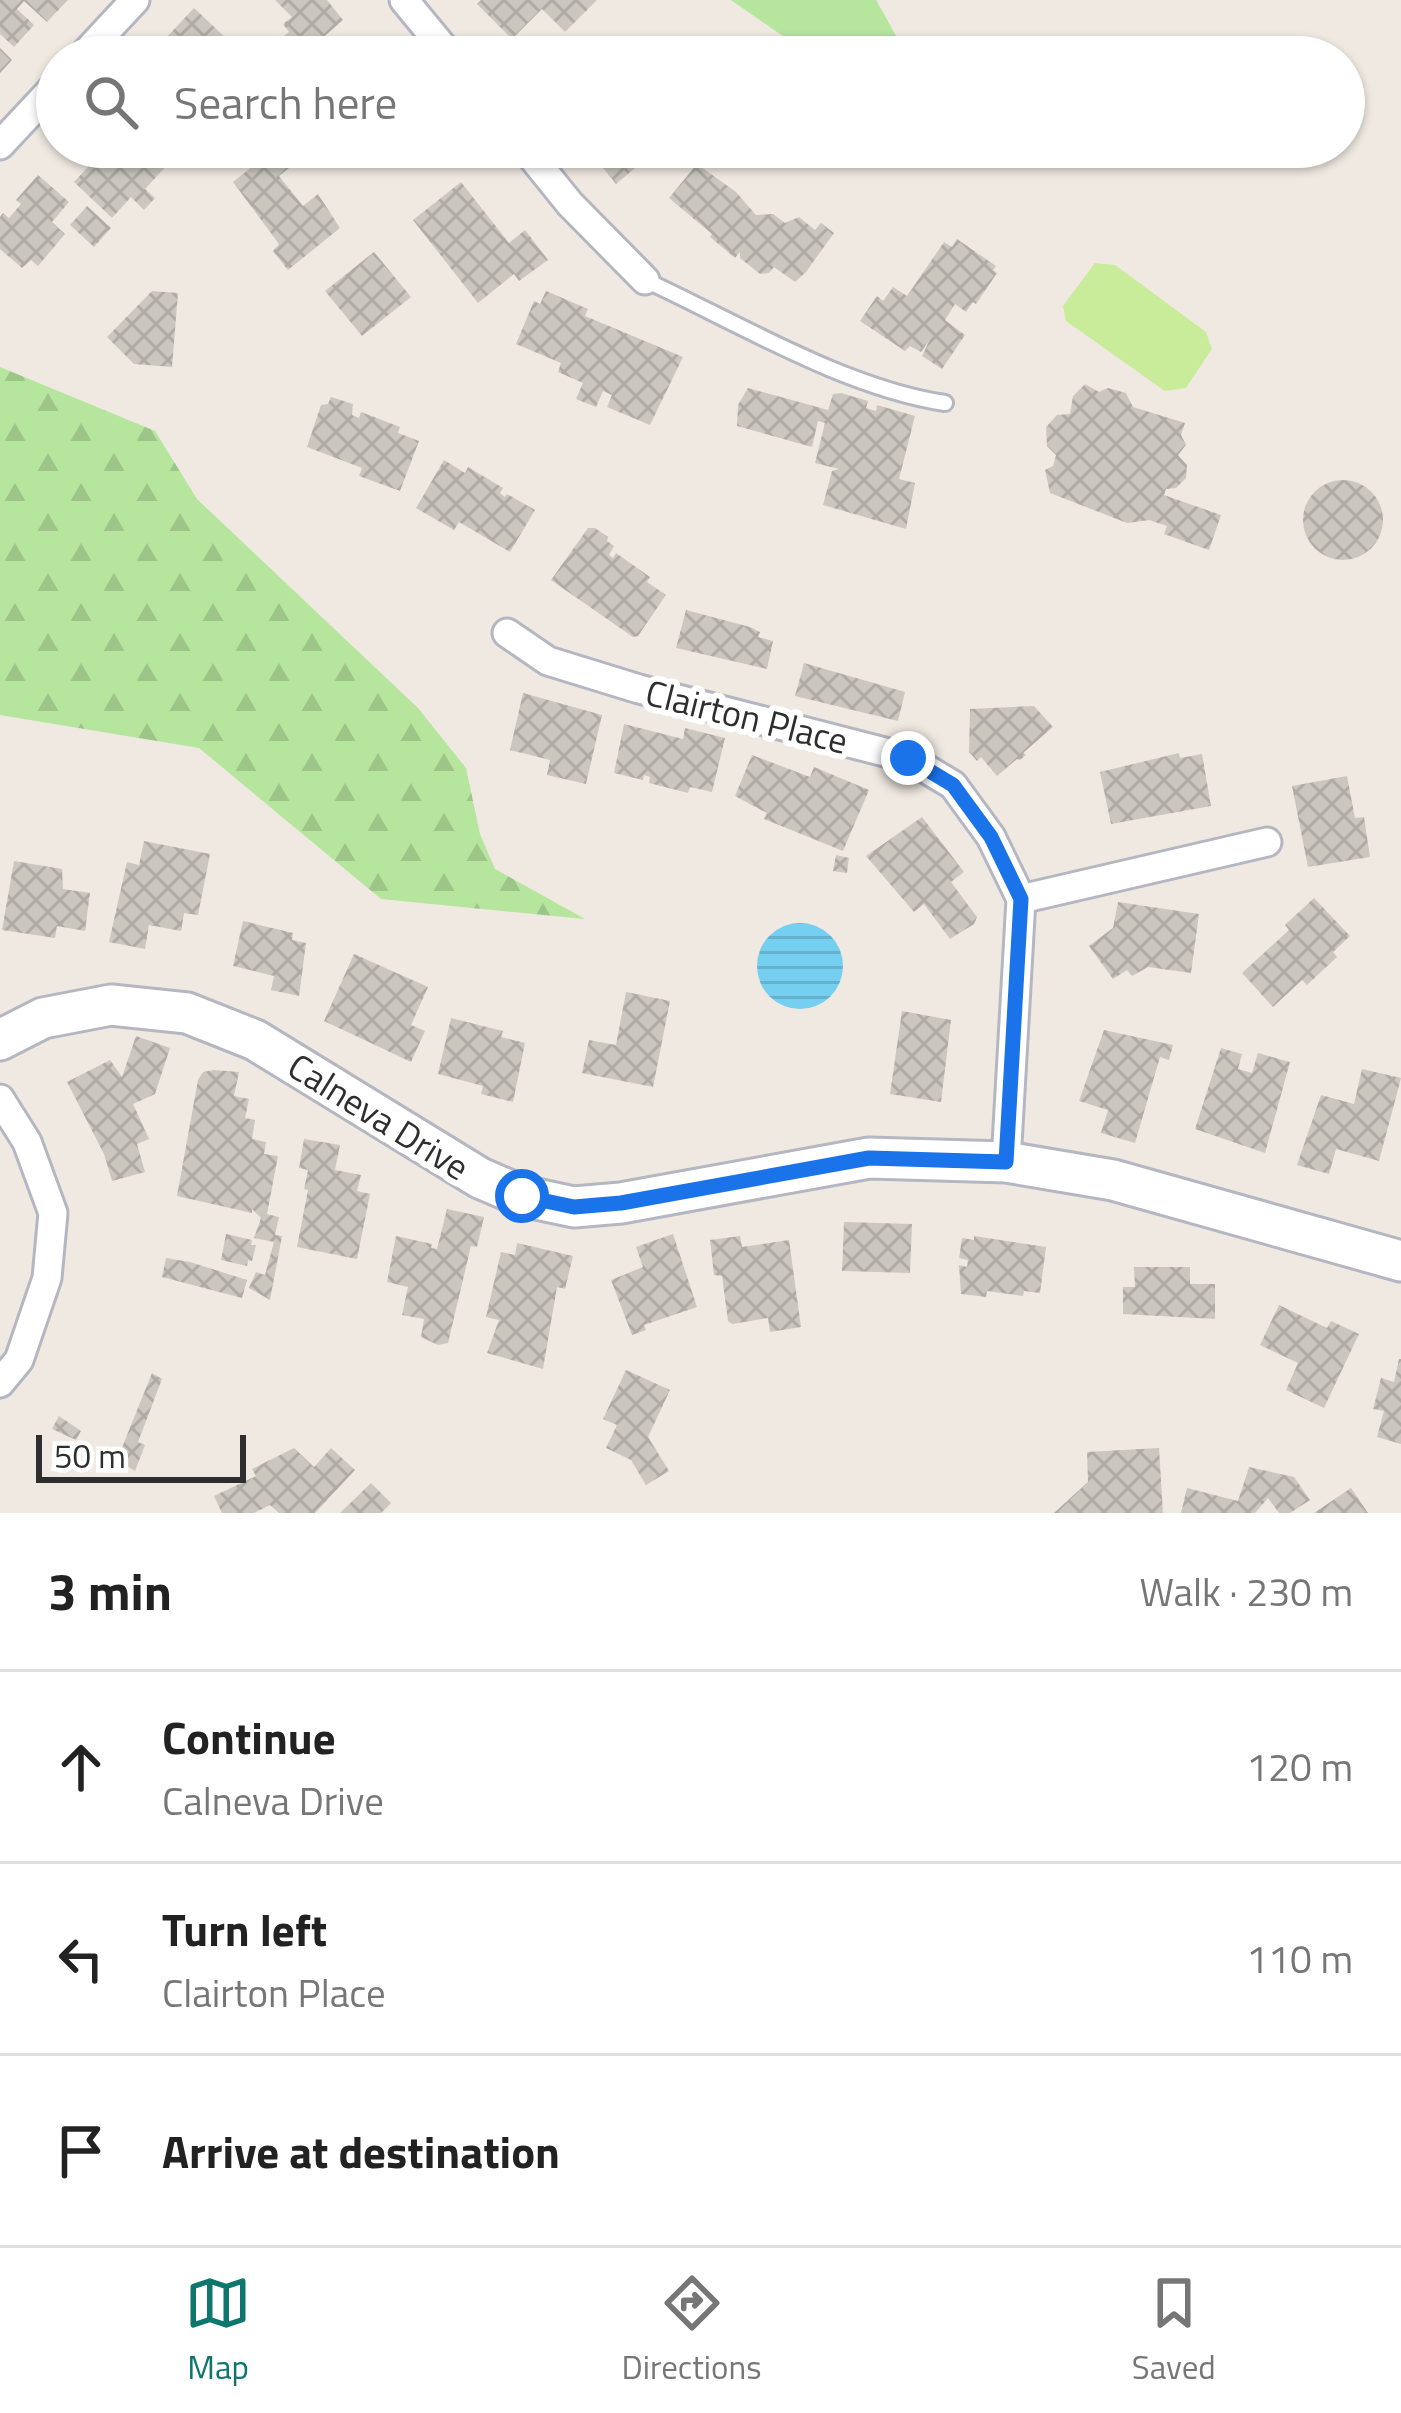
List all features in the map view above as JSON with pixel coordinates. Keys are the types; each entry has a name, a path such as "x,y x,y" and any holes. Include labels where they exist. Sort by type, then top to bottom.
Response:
{"main road":[{"name":"Calneva Drive","path":"0,1040 43,1018 111,1005 188,1013 255,1040 480,1178 522,1196 574,1207 621,1203 869,1158 1006,1162 1113,1180 1401,1261"}],"street":[{"path":"102,36 135,0"},
{"path":"404,0 434,36"},
{"path":"0,145 36,106"},
{"path":"541,168 569,204 645,280"},
{"name":"Clairton Place","path":"507,633 548,661 908,758 953,785 991,837 1021,899 1006,1162"},
{"path":"1021,899 1267,842"},
{"path":"0,1099 27,1142 53,1213 47,1278 19,1360 0,1383"}],"lane":[{"path":"645,280 855,380 909,398 945,403"}],"green space":[{"path":"731,0 876,0 896,36 783,36"},
{"path":"1095,263 1115,265 1206,332 1212,349 1186,388 1165,391 1066,321 1063,306"},
{"path":"0,367 155,431 197,499 418,708 466,768 480,834 495,869 585,919 381,899 199,748 0,715"}],"water":[{"path":"800,923 816,926 830,936 840,950 840,982 830,996 816,1006 800,1009 784,1006 770,996 760,982 757,966 760,950 770,936 784,926"}],"building":[{"path":"0,0 68,0 47,22 24,1 17,9 34,25 14,47 0,34"},
{"path":"275,0 327,0 343,20 325,36 284,36 289,32 283,24 292,17"},
{"path":"481,0 597,0 565,32 542,9 515,36 509,36 477,4"},
{"path":"194,8 224,36 168,36"},
{"path":"0,48 12,60 0,73"},
{"path":"87,168 164,168 145,189 155,198 144,210 131,197 112,218 74,182"},
{"path":"250,168 289,168 279,176 303,206 318,194 340,228 288,270 273,251 279,244 233,182"},
{"path":"603,168 635,168 616,184"},
{"path":"694,168 703,168 736,192 756,215 773,214 785,223 799,217 815,230 821,223 834,233 795,282 774,267 760,274 740,258 740,252 735,258 669,198"},
{"path":"38,175 69,202 52,222 65,234 38,266 31,260 22,268 0,249 0,217 3,213 9,218 21,204 16,200"},
{"path":"461,182 509,243 525,230 548,260 519,281 514,274 478,303 413,220"},
{"path":"87,206 111,228 94,247 70,225"},
{"path":"957,239 996,266 997,273 976,304 966,312 955,304 945,320 965,335 942,369 922,356 930,339 921,352 910,346 905,351 860,321 877,296 883,301 893,287 907,296 944,242 952,247"},
{"path":"374,252 411,297 362,336 325,291"},
{"path":"152,291 178,293 172,367 134,364 107,337"},
{"path":"546,291 588,309 585,316 683,357 650,425 607,407 612,395 603,391 596,407 576,399 583,383 558,372 561,363 516,344 534,301 540,304"},
{"path":"1085,384 1099,392 1108,388 1126,393 1133,407 1185,423 1181,435 1186,445 1178,455 1187,465 1186,478 1164,495 1221,515 1209,550 1164,534 1167,526 1149,520 1127,523 1050,493 1045,470 1053,466 1056,455 1047,446 1046,427 1057,415 1070,414 1073,396"},
{"path":"748,388 828,410 833,394 841,393 868,401 866,408 876,411 877,405 915,416 899,479 915,483 906,529 823,505 832,471 839,469 815,463 825,423 818,421 812,447 737,426 738,405"},
{"path":"331,397 353,404 352,415 359,418 361,412 400,427 398,433 419,441 400,491 359,476 362,468 307,447 321,405"},
{"path":"444,460 465,473 468,467 503,488 500,493 505,497 535,510 510,552 459,522 454,530 416,508"},
{"path":"1343,480 1371,492 1383,520 1371,548 1343,560 1315,548 1303,520 1315,492"},
{"path":"588,528 608,537 614,546 609,555 613,558 616,553 666,595 638,636 551,580"},
{"path":"686,610 750,627 760,632 758,637 773,641 767,669 676,648"},
{"path":"804,663 905,692 898,721 795,696"},
{"path":"523,693 602,715 586,784 547,775 550,760 510,750"},
{"path":"1034,706 1053,727 1020,760 997,776 981,757 977,761 969,752 970,709"},
{"path":"624,724 683,739 685,728 725,738 712,792 690,787 688,793 649,783 650,777 644,775 643,780 614,773"},
{"path":"1179,753 1180,758 1202,754 1211,806 1111,824 1100,772"},
{"path":"752,755 810,777 814,767 869,790 843,851 764,819 767,813 735,796"},
{"path":"1347,776 1355,818 1364,817 1370,857 1308,867 1292,786"},
{"path":"922,817 964,872 951,882 977,917 950,939 924,904 914,912 866,856"},
{"path":"144,841 210,854 198,915 184,913 181,931 149,925 145,949 109,942 127,862 139,865"},
{"path":"836,855 849,858 847,873 833,871"},
{"path":"14,861 62,869 63,889 90,893 85,931 57,926 55,938 2,930"},
{"path":"1314,898 1350,936 1333,952 1337,957 1307,985 1302,980 1273,1007 1242,973 1289,930 1285,925"},
{"path":"1118,902 1199,914 1191,973 1148,967 1132,976 1127,970 1113,979 1089,946 1113,928"},
{"path":"243,921 293,933 292,940 306,943 299,996 271,990 274,976 233,966"},
{"path":"354,954 428,987 411,1025 425,1031 411,1062 324,1021"},
{"path":"626,992 670,1001 653,1087 582,1073 589,1040 616,1045"},
{"path":"902,1011 951,1020 941,1102 890,1094"},
{"path":"451,1018 503,1031 501,1037 525,1043 513,1102 481,1094 483,1086 438,1074"},
{"path":"1104,1030 1173,1045 1169,1060 1160,1057 1135,1143 1101,1133 1108,1110 1079,1101"},
{"path":"136,1036 170,1048 155,1094 133,1104 149,1139 137,1144 145,1172 112,1181 104,1154 67,1082 110,1060 122,1077"},
{"path":"1221,1048 1242,1054 1238,1069 1252,1073 1258,1053 1290,1062 1265,1153 1195,1129"},
{"path":"1362,1069 1401,1078 1379,1161 1336,1149 1329,1174 1297,1165 1321,1095 1354,1104"},
{"path":"203,1072 239,1072 234,1096 249,1099 245,1118 255,1120 252,1139 266,1142 264,1154 278,1156 267,1214 279,1217 275,1235 282,1236 270,1300 249,1288 256,1272 265,1275 274,1242 254,1238 261,1218 252,1209 252,1213 177,1196 198,1080"},
{"path":"304,1139 340,1145 335,1170 361,1175 357,1191 370,1194 357,1259 297,1247 308,1190 304,1189 308,1170 299,1168"},
{"path":"447,1209 484,1217 477,1247 471,1246 448,1343 438,1345 421,1337 424,1319 402,1315 408,1287 387,1282 396,1236 437,1249"},
{"path":"844,1222 912,1224 910,1273 842,1271"},
{"path":"226,1234 256,1245 247,1266 221,1260"},
{"path":"673,1234 697,1307 644,1325 646,1330 632,1335 611,1280 643,1267 636,1247"},
{"path":"740,1236 742,1247 789,1240 801,1327 770,1332 768,1318 728,1321 722,1276 714,1275 710,1240"},
{"path":"974,1236 1046,1247 1040,1293 961,1294 959,1265 967,1267 968,1260 959,1258 962,1238 974,1240"},
{"path":"517,1243 573,1256 565,1289 557,1287 543,1369 487,1353 499,1320 486,1317 501,1252 515,1255"},
{"path":"166,1258 247,1280 242,1298 162,1277"},
{"path":"1134,1267 1190,1267 1190,1284 1215,1284 1215,1319 1123,1314 1123,1287 1135,1287"},
{"path":"1279,1305 1327,1328 1331,1321 1359,1334 1324,1408 1286,1390 1298,1363 1260,1345"},
{"path":"1399,1359 1401,1444 1377,1437 1384,1411 1373,1409 1381,1378 1394,1382"},
{"path":"626,1370 670,1390 648,1437 669,1471 646,1485 631,1460 606,1448 617,1425 603,1419"},
{"path":"152,1373 162,1379 138,1442 145,1445 135,1471 117,1460"},
{"path":"59,1416 81,1431 76,1440 52,1429"},
{"path":"294,1448 314,1467 331,1448 355,1470 315,1513 279,1513 270,1505 254,1513 222,1513 214,1496 256,1476 252,1469"},
{"path":"1159,1448 1163,1513 1054,1513 1088,1482 1087,1452"},
{"path":"1249,1467 1294,1477 1310,1500 1290,1513 1279,1513 1268,1498 1255,1513 1181,1513 1187,1488 1238,1501"},
{"path":"371,1483 391,1503 381,1513 340,1513"},
{"path":"1351,1488 1368,1513 1314,1513"}],"route":[{"path":"522,1196 574,1207 621,1203 869,1158 1006,1162 1021,899 991,837 953,785 908,758"}]}
